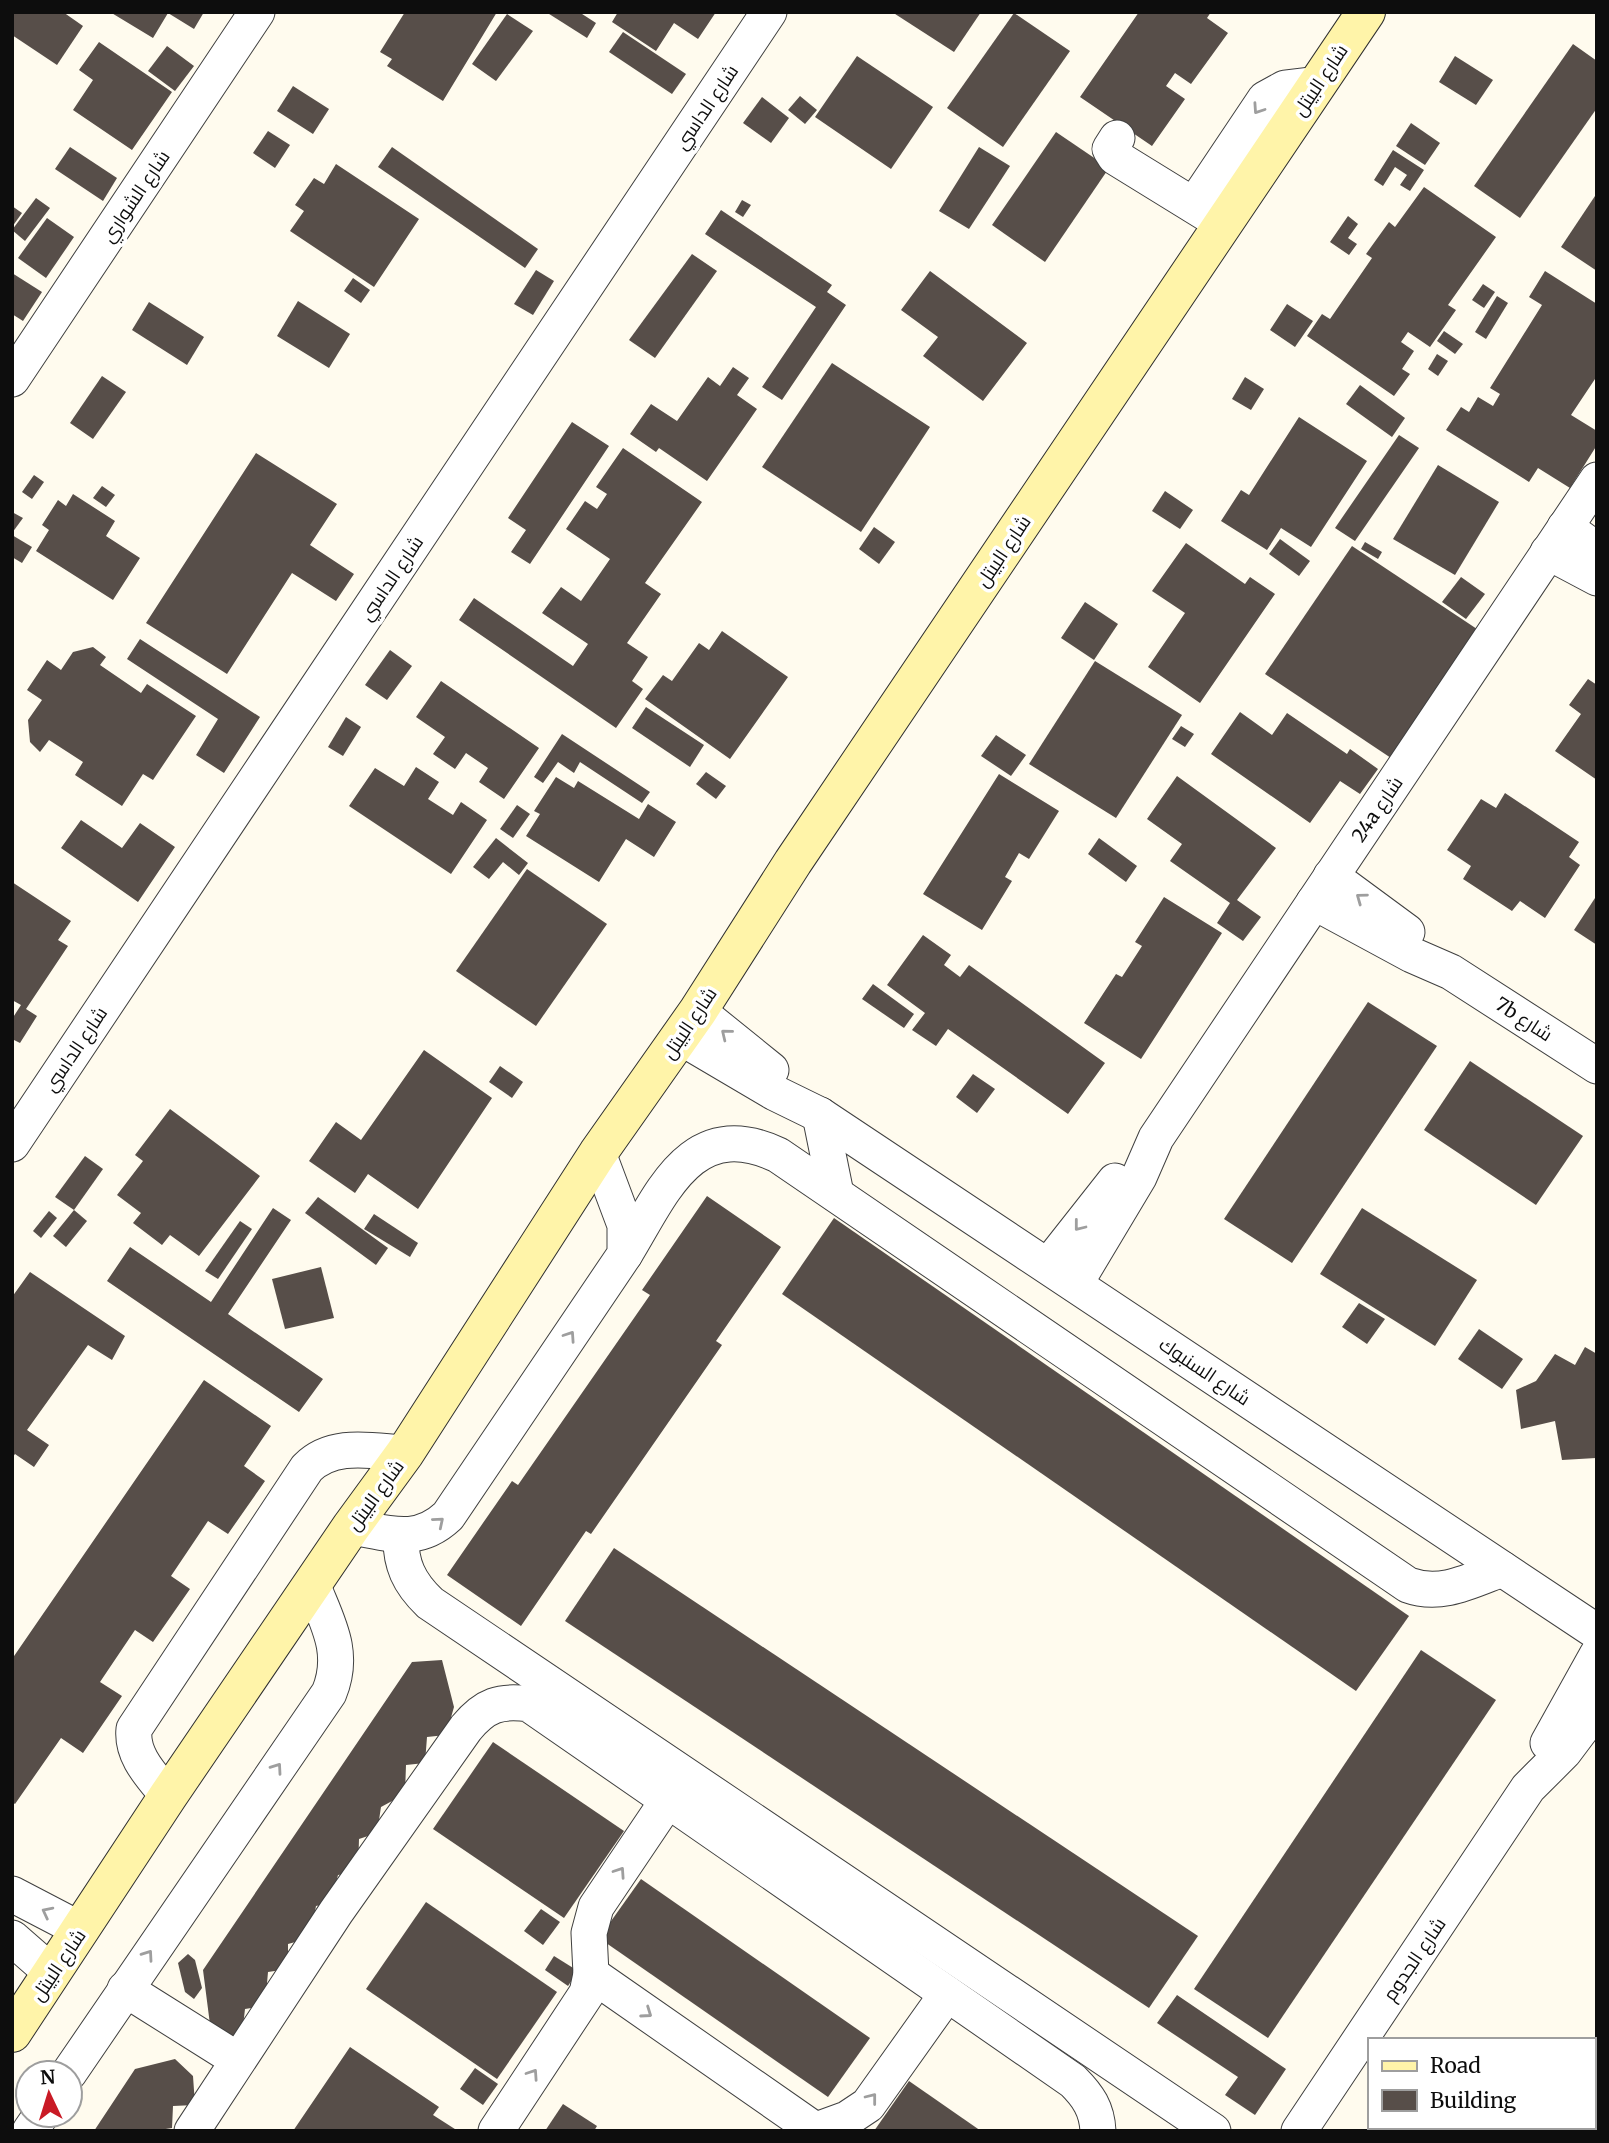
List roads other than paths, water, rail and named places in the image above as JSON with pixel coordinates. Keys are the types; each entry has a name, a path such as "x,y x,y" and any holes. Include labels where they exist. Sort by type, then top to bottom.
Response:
{"street":[{"name":"شارع الشواري","path":"12,379 257,12"},
{"name":"شارع الداسي","path":"12,1144 769,12"},
{"name":"شارع البيتل","path":"12,2033 168,1796 351,1527 405,1453 598,1153 689,1024 1209,214 1318,84 1366,12"},
{"path":"1117,138 1110,149 1115,157 1209,214"},
{"name":"24a شارع","path":"1061,1275 1139,1177 1156,1138 1597,480"},
{"path":"1556,540 1597,550"},
{"path":"1556,540 1597,578"},
{"name":"7b شارع","path":"1323,889 1432,951 1451,972 1597,1066"},
{"name":"شارع السنبوك","path":"689,1024 784,1080 817,1113 1597,1632"},
{"path":"817,1113 836,1194"},
{"path":"351,1527 401,1535 427,1531 448,1516 625,1254 676,1172 689,1159 706,1149 743,1143 778,1155 1408,1585 1419,1589 1444,1590 1502,1569"},
{"path":"598,1153 625,1225 625,1254"},
{"path":"168,1796 138,1755 134,1747 134,1729 307,1468 325,1454 336,1451 405,1453"},
{"path":"401,1535 401,1550 409,1580 430,1603 1213,2131"},
{"path":"78,2059 329,1693 337,1667 337,1654 312,1584"},
{"name":"شارع الجدوم","path":"1299,2131 1528,1788 1541,1757 1597,1655"},
{"path":"192,2131 336,1912 478,1714 494,1705 512,1701 529,1704 1073,2081 1088,2096 1097,2116 1098,2131"},
{"name":"شارع الجدوم","path":"1528,1788 1564,1752 1597,1708"},
{"path":"496,2131 587,1993 592,1974 589,1933 596,1907 668,1800"},
{"path":"12,1894 81,1930"},
{"path":"12,1938 52,1973"},
{"path":"592,1974 815,2131 847,2119 868,2105 947,1994"},
{"path":"125,1989 238,2060"}]}
